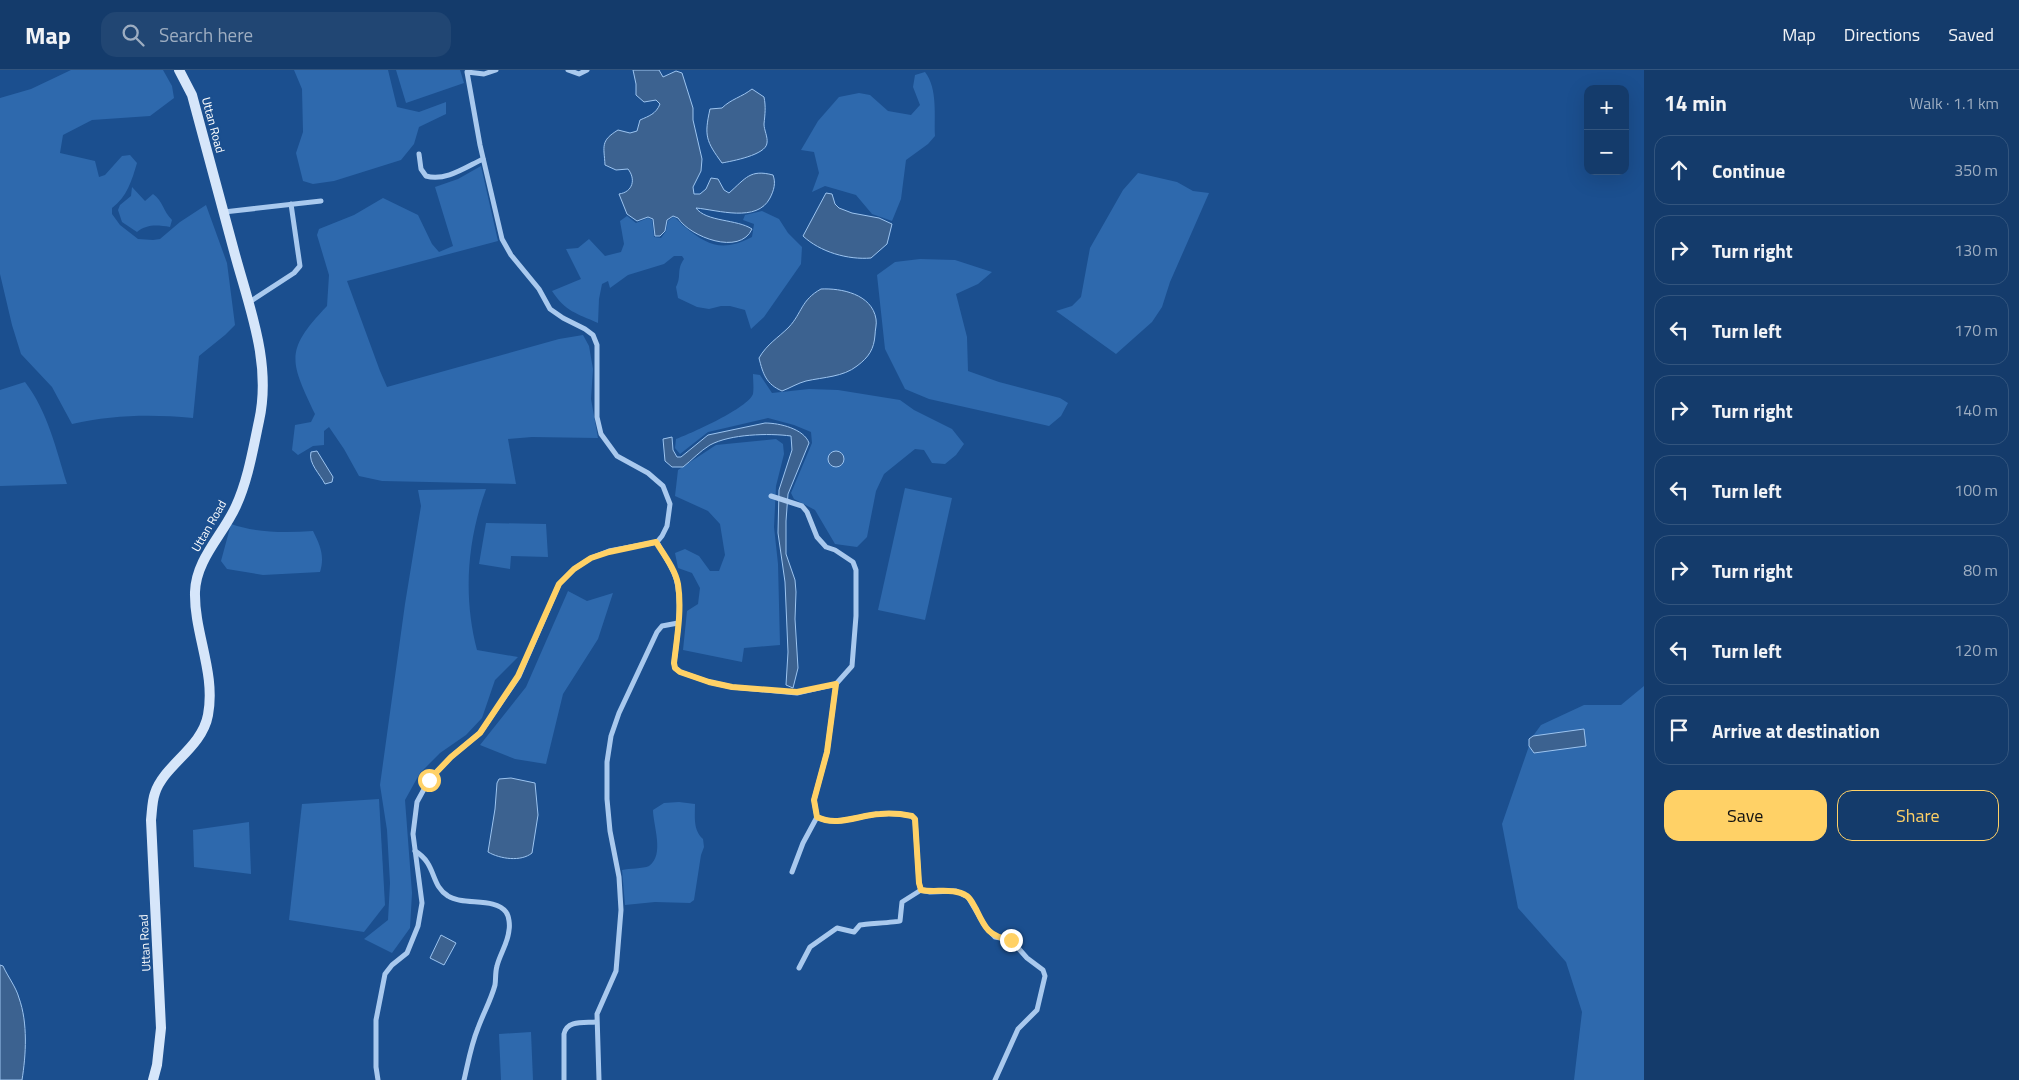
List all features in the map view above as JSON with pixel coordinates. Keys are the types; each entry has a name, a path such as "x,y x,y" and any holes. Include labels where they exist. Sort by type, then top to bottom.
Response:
{"main road":[{"name":"Uttan Road","path":"153,1080 157,1065 161,1028 151,820 154,794 163,778 201,733 208,714 207,670 195,592 197,579 204,559 228,521 240,497 260,418 263,393 263,368 260,348 192,95 185,78 179,70"}],"street":[{"path":"378,1080 376,1067 376,1020 385,974 392,965 407,953 418,926 422,903 413,834 417,802 421,794 429,780 451,757 480,733 518,676 559,584 574,569 591,558 609,552 656,542 662,536 667,526 670,504 663,486 648,473 617,456 604,439 597,417 596,345 593,335 585,328 563,318 550,308 539,289 511,255 502,239 483,159 466,71 484,74 496,70"},
{"path":"568,70 579,74 587,70"},
{"path":"419,154 421,169 426,176 433,178 441,178 483,159"},
{"path":"224,212 321,201"},
{"path":"248,303 294,273 300,266 291,204"},
{"path":"656,542 674,573 678,584 678,624 674,663 675,668 680,672 709,682 732,687 786,692 804,692 836,684 850,670 854,660 856,570 853,562 835,550 826,547 818,537 807,512 802,506 771,496"},
{"path":"599,1080 596,1022 600,1006 616,971 621,910 619,877 610,831 607,799 607,762 611,736 619,713 657,632 662,626 678,624"},
{"path":"792,872 817,817 814,800 827,752 836,684"},
{"path":"817,817 824,821 838,821 879,814 912,816 915,819 921,890"},
{"path":"415,852 425,858 433,871 437,886 449,897 463,902 482,902 500,907 506,912 510,923 509,932 497,967 494,986 477,1030 464,1080"},
{"path":"799,968 810,947 837,928 854,932 860,925 886,922 897,923 900,921 902,902 921,890 930,892 956,891 968,897 985,926 995,937 1011,940 1027,958 1043,970 1045,976 1038,1010 1018,1029 995,1080"},
{"path":"564,1080 564,1034 567,1027 573,1024 596,1022"}],"shaded area":[{"path":"71,70 163,70 172,86 174,98 150,116 92,120 63,135 60,153 95,161 99,177 105,175 122,156 130,155 137,163 131,182 122,199 112,208 112,214 120,225 138,239 160,239 180,222 206,205 227,263 235,325 199,356 193,418 132,416 72,424 52,387 21,354 0,274 0,98 31,89"},
{"path":"294,70 388,70 397,107 419,112 446,102 446,114 419,127 414,144 401,160 334,181 313,184 303,181 296,153 303,132 302,89"},
{"path":"396,70 460,70 464,83 406,103"},
{"path":"633,70 659,70 663,77 676,71 682,73 693,108 693,120 702,159 701,171 693,187 694,194 700,194 706,189 711,178 718,179 724,190 729,193 744,179 753,174 765,173 773,175 773,192 764,206 756,210 747,213 736,213 696,208 707,216 738,223 752,229 746,237 737,241 715,241 693,232 678,218 673,216 667,220 665,231 660,236 655,236 653,219 648,217 637,221 627,214 619,194 624,193 630,188 632,177 628,169 616,170 605,165 604,144 608,137 618,130 630,133 637,131 640,120 654,112 660,104 656,100 644,102 636,95"},
{"path":"925,72 934,94 935,136 928,144 906,160 901,199 892,221 872,214 856,195 825,186 812,192 819,173 814,152 801,150 818,121 839,97 859,93 870,95 888,111 911,115 920,105 913,87 915,75"},
{"path":"752,89 764,97 764,124 767,143 761,151 755,154 722,163 708,138 707,126 710,109 722,108"},
{"path":"481,166 498,241 347,281 380,371 387,387 559,339 583,335 589,346 593,369 591,399 598,438 532,437 508,439 516,484 382,481 359,476 329,427 324,431 324,445 313,446 298,455 292,450 295,425 311,422 315,414 296,368 298,346 303,334 327,306 329,275 317,235 319,229 354,215 383,198 418,215 432,244 439,252 453,246 435,187 458,179"},
{"path":"1138,173 1177,182 1193,191 1209,193 1170,282 1162,307 1152,322 1116,354 1056,311 1072,306 1081,297 1090,248 1123,190"},
{"path":"132,187 145,201 153,194 156,197 172,220 170,227 152,226 137,232 122,222 118,210 120,205 131,196"},
{"path":"826,193 832,194 835,204 839,208 852,213 879,218 892,224 887,244 871,258 853,258 826,251 810,242 803,236"},
{"path":"762,211 779,219 788,233 802,247 801,264 764,317 751,329 745,310 730,306 709,309 697,307 678,298 676,287 679,280 680,266 684,259 682,256 674,256 664,264 628,275 610,288 608,281 602,284 598,323 567,308 552,291 581,279 566,249 578,248 589,239 605,256 621,252 624,244 620,221 627,216 636,223 648,218 652,220 654,237 661,238 666,231 668,221 673,217 701,239 716,245 724,245 742,242 752,237 754,224 743,220 745,215"},
{"path":"920,259 955,260 992,272 978,284 956,294 967,337 968,371 999,382 1060,398 1068,403 1061,416 1049,426 929,399 905,389 885,349 877,275 895,262"},
{"path":"821,289 846,291 862,298 869,304 876,321 872,349 868,356 852,370 806,381 782,391 772,385 766,378 759,358 769,345 789,327 809,298"},
{"path":"753,374 760,375 772,393 809,389 838,390 900,400 914,410 952,429 964,444 956,455 945,464 932,463 924,450 915,449 884,474 876,491 867,537 857,547 835,544 815,510 794,499 791,493 812,443 811,432 768,418 708,432 680,454 675,448 676,439 731,413 749,400 753,394"},
{"path":"25,382 45,418 67,484 0,486 0,390"},
{"path":"765,423 791,428 802,434 809,443 788,494 786,521 786,554 795,580 796,592 795,619 798,668 793,688 786,685 788,652 785,582 778,533 779,490 792,450 791,436 761,435 718,441 703,450 683,467 672,467 665,461 663,439 672,437 673,450 677,457 681,457 708,435"},
{"path":"776,439 783,444 784,454 776,486 774,527 778,564 780,645 744,648 742,662 683,650 687,611 698,604 700,588 692,573 678,568 675,553 685,549 699,556 710,571 719,571 725,555 720,524 708,511 675,496 678,470 716,445"},
{"path":"317,451 333,477 332,482 325,484 311,460 311,452"},
{"path":"836,451 844,459 836,467 828,459"},
{"path":"905,488 952,498 925,620 878,610"},
{"path":"486,489 475,529 469,569 470,610 473,630 477,650 518,657 495,680 482,718 466,735 440,753 420,773 405,800 412,893 410,928 392,953 364,939 388,920 390,883 387,830 380,785 405,604 421,506 418,490"},
{"path":"486,523 546,524 548,557 511,556 510,569 479,564"},
{"path":"231,524 271,532 313,531 321,551 320,572 263,575 227,569 221,561"},
{"path":"568,591 587,601 613,593 598,639 563,694 546,764 515,759 480,745 526,687"},
{"path":"1644,686 1644,1080 1574,1080 1582,1012 1566,962 1518,908 1502,824 1529,746 1541,725 1584,705 1621,705"},
{"path":"1584,729 1586,746 1534,753 1529,746 1529,739 1533,736"},
{"path":"511,778 535,783 538,815 532,853 522,858 504,858 488,852 497,783 499,779"},
{"path":"379,799 385,905 364,932 289,920 302,804"},
{"path":"664,803 695,804 696,827 703,839 704,847 694,900 690,903 655,902 625,905 622,870 649,866 654,861 656,855 657,840 653,810"},
{"path":"249,822 251,874 194,867 193,830"},
{"path":"441,935 456,943 444,965 430,958"},
{"path":"0,965 3,966 16,990 24,1018 25,1050 22,1080 0,1080"},
{"path":"531,1032 533,1080 501,1080 499,1034"}],"route":[{"path":"429,780 451,757 480,733 518,676 537,635 548,604 559,584 574,569 591,558 609,552 656,542 674,573 678,584 675,668 680,672 709,682 732,687 797,692 836,684 827,752 814,800 817,817 824,821 838,821 879,814 905,814 912,816 915,819 921,890 930,892 956,891 968,897 985,926 995,937 1011,940"}]}
